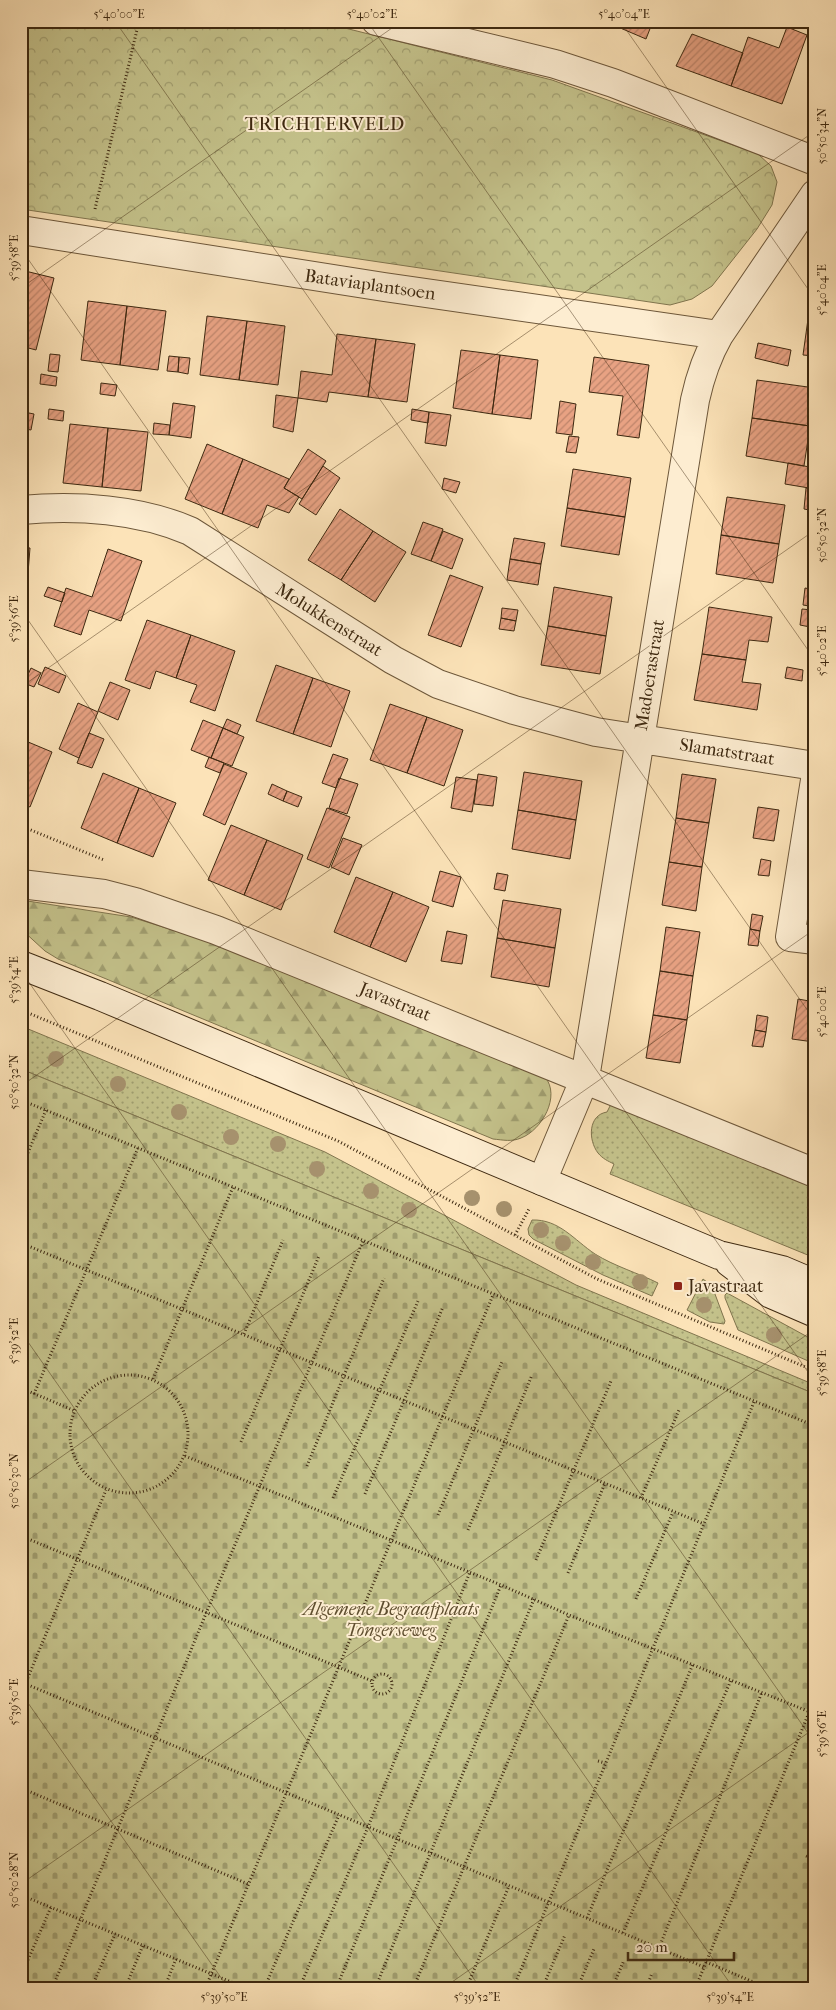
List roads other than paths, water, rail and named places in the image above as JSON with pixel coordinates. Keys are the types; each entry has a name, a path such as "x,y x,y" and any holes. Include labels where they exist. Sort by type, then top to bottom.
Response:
{"street":[{"path":"376,21 556,64 613,82 815,161"},
{"name":"Madoerastraat","path":"542,1180 585,1078 695,400 705,364 719,334 814,196"},
{"name":"Bataviaplantsoen","path":"21,230 384,287 719,334"},
{"name":"Molukkenstraat","path":"21,510 110,511 136,514 175,525 190,532 393,660 438,684 474,698 596,732 640,739"},
{"name":"Slamatstraat","path":"640,739 815,766"},
{"path":"803,938 815,780"},
{"name":"Javastraat","path":"21,884 71,888 104,894 135,902 216,930 815,1172"},
{"path":"21,965 542,1180 719,1256 782,1270 815,1284"},
{"path":"719,1256 771,1294 815,1314"}],"place":[{"name":"Javastraat","path":"678,1286"}],"district":[{"name":"TRICHTERVELD","path":"325,124"}],"park label":[{"name":"Algemene Begraafplaats Tongerseweg","path":"391,1619"}]}
